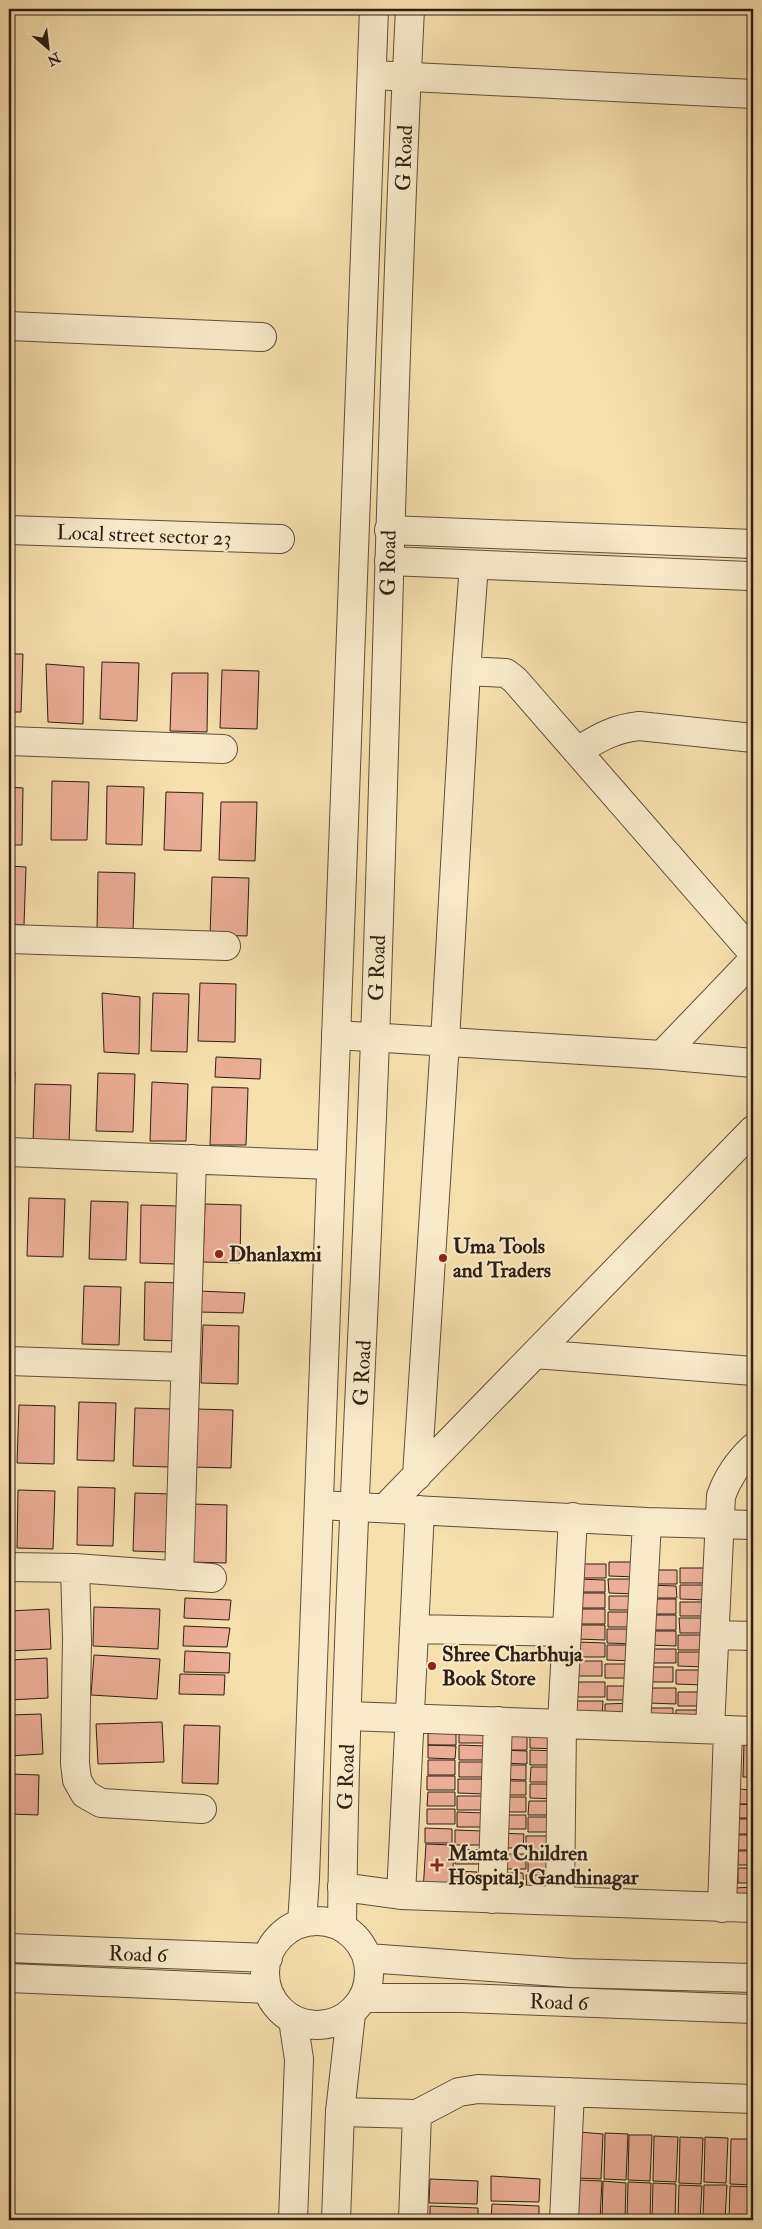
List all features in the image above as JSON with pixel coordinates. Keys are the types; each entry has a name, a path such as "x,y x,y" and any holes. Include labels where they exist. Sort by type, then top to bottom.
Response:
{"street":[{"name":"G Road","path":"302,1923 374,9"},
{"name":"G Road","path":"342,1927 355,1507 375,1037 389,530 410,9"},
{"path":"372,75 753,94"},
{"path":"9,326 262,337"},
{"name":"Local street sector 23","path":"9,530 280,539"},
{"path":"389,530 753,544"},
{"path":"389,561 739,575 753,578"},
{"path":"417,1476 474,564"},
{"path":"466,671 506,673 515,680 753,953"},
{"path":"576,751 608,732 639,726 753,738"},
{"path":"9,741 223,749"},
{"path":"9,939 226,946"},
{"path":"662,1056 753,960"},
{"path":"336,1035 753,1063"},
{"path":"386,1508 753,1130"},
{"path":"9,1152 331,1165"},
{"path":"179,1576 192,1159"},
{"path":"535,1354 753,1371"},
{"path":"9,1361 186,1366"},
{"path":"722,1908 730,1730 715,1635 721,1496 727,1480 742,1458 753,1448"},
{"path":"319,1505 648,1522 753,1525"},
{"path":"401,1895 420,1510"},
{"path":"560,1901 562,1724 573,1517"},
{"path":"636,1726 648,1522"},
{"path":"9,1567 75,1568 212,1578"},
{"path":"75,1568 77,1780 85,1794 101,1803 202,1809"},
{"path":"414,1629 567,1632"},
{"path":"715,1635 753,1636"},
{"path":"348,1716 730,1730"},
{"path":"492,1899 498,1721"},
{"path":"342,1887 401,1895 753,1908"},
{"path":"336,2220 340,2112 357,2006 370,1978 368,1958 358,1940 342,1927 322,1921 302,1923 284,1933 270,1949 265,1969 267,1989 276,2007 293,2020 312,2026 333,2024 357,2006"},
{"name":"Road 6","path":"9,1948 268,1958"},
{"name":"Road 6","path":"368,1958 571,1972 753,1978"},
{"name":"Road 6","path":"9,1978 267,1989"},
{"name":"Road 6","path":"357,2006 462,1998 753,2009"},
{"path":"293,2020 298,2058 293,2220"},
{"path":"340,2112 417,2114 459,2092 478,2089 753,2099"},
{"path":"564,2220 570,2092"},
{"path":"413,2220 417,2114"}],"building":[{"path":"9,654 23,654 21,712 9,712"},
{"path":"102,662 139,663 137,721 100,719"},
{"path":"46,664 84,667 83,724 48,722"},
{"path":"222,670 259,671 257,729 220,728"},
{"path":"172,673 208,673 207,732 170,731"},
{"path":"52,781 89,782 87,840 51,840"},
{"path":"107,786 144,787 142,845 106,844"},
{"path":"9,787 23,788 22,845 9,845"},
{"path":"166,792 203,793 201,851 164,850"},
{"path":"221,802 257,802 255,861 219,860"},
{"path":"9,866 26,867 24,925 9,924"},
{"path":"98,872 135,873 133,931 97,930"},
{"path":"212,877 249,878 247,936 210,935"},
{"path":"200,983 236,984 235,1042 198,1041"},
{"path":"102,993 140,997 139,1054 104,1052"},
{"path":"153,993 189,994 187,1052 151,1051"},
{"path":"216,1057 261,1059 260,1079 215,1077"},
{"path":"9,1072 15,1072 13,1130 9,1130"},
{"path":"98,1073 135,1074 133,1132 96,1131"},
{"path":"152,1082 188,1084 186,1141 150,1141"},
{"path":"35,1084 71,1085 69,1143 33,1142"},
{"path":"212,1087 248,1088 246,1145 210,1145"},
{"path":"9,1194 14,1194 12,1252 9,1252"},
{"path":"29,1198 65,1199 63,1257 27,1256"},
{"path":"91,1201 128,1202 126,1260 89,1259"},
{"path":"205,1204 241,1205 240,1263 203,1262"},
{"path":"141,1205 178,1206 176,1264 140,1263"},
{"path":"145,1282 182,1283 180,1341 144,1340"},
{"path":"84,1286 121,1287 119,1345 82,1344"},
{"path":"199,1291 245,1293 243,1313 198,1312"},
{"path":"203,1325 239,1326 238,1384 201,1383"},
{"path":"79,1402 116,1403 114,1461 77,1460"},
{"path":"19,1405 55,1406 54,1464 17,1463"},
{"path":"135,1408 171,1409 169,1467 133,1466"},
{"path":"196,1409 233,1410 231,1468 194,1467"},
{"path":"78,1487 115,1488 113,1546 77,1545"},
{"path":"18,1490 55,1491 53,1549 17,1548"},
{"path":"135,1493 171,1494 169,1552 133,1551"},
{"path":"191,1504 227,1505 226,1563 189,1562"},
{"path":"609,1562 637,1562 637,1577 609,1576"},
{"path":"578,1564 606,1564 606,1578 578,1578"},
{"path":"680,1568 708,1568 707,1583 680,1583"},
{"path":"649,1570 677,1570 677,1584 649,1584"},
{"path":"578,1579 605,1580 605,1592 577,1592"},
{"path":"608,1579 636,1579 636,1594 609,1593"},
{"path":"649,1585 676,1586 677,1598 649,1598"},
{"path":"680,1585 708,1585 707,1600 680,1599"},
{"path":"577,1593 605,1593 605,1608 577,1608"},
{"path":"609,1596 637,1596 637,1610 609,1610"},
{"path":"185,1598 231,1600 229,1620 184,1618"},
{"path":"649,1599 676,1599 676,1614 649,1614"},
{"path":"680,1602 708,1602 708,1616 680,1616"},
{"path":"94,1607 160,1609 158,1649 93,1646"},
{"path":"49,1609 51,1649 9,1651 9,1611"},
{"path":"577,1609 605,1609 605,1624 577,1624"},
{"path":"608,1612 636,1612 636,1627 608,1627"},
{"path":"648,1615 676,1615 676,1630 648,1630"},
{"path":"679,1618 707,1618 707,1633 680,1633"},
{"path":"577,1625 605,1625 605,1640 577,1639"},
{"path":"184,1626 230,1628 227,1647 183,1646"},
{"path":"607,1629 635,1629 635,1644 607,1643"},
{"path":"648,1631 676,1631 676,1646 648,1645"},
{"path":"678,1635 706,1635 706,1650 678,1650"},
{"path":"577,1642 605,1643 605,1657 577,1657"},
{"path":"607,1645 635,1645 634,1661 607,1660"},
{"path":"648,1649 676,1649 676,1663 648,1663"},
{"path":"185,1651 230,1653 229,1673 184,1672"},
{"path":"678,1652 706,1652 706,1667 678,1666"},
{"path":"94,1655 160,1659 157,1699 91,1695"},
{"path":"47,1658 48,1698 9,1700 9,1660"},
{"path":"574,1661 602,1661 602,1676 575,1676"},
{"path":"605,1664 633,1664 632,1678 605,1678"},
{"path":"646,1667 673,1667 673,1682 646,1682"},
{"path":"676,1670 704,1670 703,1685 676,1684"},
{"path":"180,1674 225,1675 224,1695 179,1694"},
{"path":"577,1682 605,1682 605,1697 577,1697"},
{"path":"607,1686 635,1686 635,1700 607,1700"},
{"path":"648,1688 676,1688 676,1704 648,1703"},
{"path":"678,1692 706,1692 706,1706 678,1706"},
{"path":"574,1701 603,1701 602,1716 575,1716"},
{"path":"633,1703 632,1718 605,1718 605,1704"},
{"path":"646,1708 673,1708 673,1722 646,1722"},
{"path":"676,1710 704,1710 704,1725 676,1724"},
{"path":"41,1714 43,1754 9,1756 9,1715"},
{"path":"162,1722 164,1762 98,1764 96,1724"},
{"path":"184,1725 220,1726 218,1784 182,1783"},
{"path":"459,1729 487,1729 487,1743 459,1743"},
{"path":"428,1730 456,1730 456,1745 428,1745"},
{"path":"530,1734 558,1734 558,1749 530,1748"},
{"path":"500,1735 527,1735 527,1750 499,1750"},
{"path":"744,1743 753,1743 753,1777 743,1777"},
{"path":"428,1745 456,1746 455,1759 428,1758"},
{"path":"459,1745 487,1746 486,1760 459,1760"},
{"path":"500,1750 527,1751 527,1764 499,1763"},
{"path":"530,1750 558,1751 558,1765 530,1765"},
{"path":"428,1760 455,1760 455,1775 428,1775"},
{"path":"459,1762 487,1762 487,1777 459,1777"},
{"path":"499,1765 526,1765 526,1780 499,1779"},
{"path":"531,1767 559,1767 558,1782 530,1782"},
{"path":"9,1774 39,1775 38,1815 9,1814"},
{"path":"427,1776 455,1776 455,1790 427,1790"},
{"path":"458,1779 486,1779 486,1794 458,1793"},
{"path":"499,1781 526,1781 526,1795 498,1795"},
{"path":"530,1784 557,1784 557,1799 530,1798"},
{"path":"739,1789 753,1790 753,1804 739,1804"},
{"path":"428,1792 455,1792 455,1806 427,1806"},
{"path":"457,1796 485,1796 485,1810 457,1810"},
{"path":"499,1797 526,1797 526,1812 499,1812"},
{"path":"529,1801 557,1801 556,1815 528,1815"},
{"path":"739,1804 753,1805 753,1818 739,1818"},
{"path":"427,1809 455,1809 455,1824 427,1824"},
{"path":"457,1812 485,1813 485,1827 457,1827"},
{"path":"498,1815 526,1815 526,1829 498,1829"},
{"path":"528,1817 556,1817 556,1832 528,1832"},
{"path":"739,1819 753,1819 753,1834 738,1834"},
{"path":"425,1828 452,1829 452,1843 425,1843"},
{"path":"455,1830 483,1831 483,1845 455,1845"},
{"path":"496,1833 524,1834 523,1848 496,1848"},
{"path":"738,1835 753,1835 753,1850 738,1850"},
{"path":"526,1836 554,1836 554,1851 526,1850"},
{"path":"426,1844 454,1845 452,1893 423,1891"},
{"path":"455,1849 483,1850 483,1864 455,1864"},
{"path":"738,1851 753,1851 753,1865 738,1865"},
{"path":"498,1854 526,1854 526,1869 499,1869"},
{"path":"528,1857 556,1857 556,1872 528,1872"},
{"path":"738,1868 753,1868 753,1883 738,1883"},
{"path":"454,1871 477,1872 477,1892 454,1892"},
{"path":"496,1873 523,1873 524,1888 496,1888"},
{"path":"526,1875 554,1875 554,1890 527,1890"},
{"path":"753,1887 753,1902 736,1902 735,1888"},
{"path":"579,2132 603,2134 601,2179 578,2178"},
{"path":"605,2133 628,2134 626,2180 604,2179"},
{"path":"629,2135 652,2135 650,2181 628,2180"},
{"path":"654,2136 678,2137 676,2182 653,2181"},
{"path":"680,2137 703,2138 701,2184 679,2183"},
{"path":"705,2137 728,2138 726,2183 704,2182"},
{"path":"731,2139 753,2139 752,2185 730,2184"},
{"path":"491,2176 540,2179 539,2202 491,2201"},
{"path":"430,2179 478,2181 477,2204 429,2203"},
{"path":"578,2180 602,2181 600,2220 577,2220"},
{"path":"603,2181 626,2183 625,2220 602,2220"},
{"path":"628,2182 651,2183 650,2220 627,2220"},
{"path":"653,2183 676,2184 675,2220 652,2220"},
{"path":"679,2185 702,2186 700,2220 678,2220"},
{"path":"704,2185 727,2185 725,2220 703,2220"},
{"path":"730,2186 753,2187 752,2220 729,2220"},
{"path":"492,2204 539,2206 539,2220 491,2220"},
{"path":"430,2206 478,2208 478,2220 430,2220"}],"place":[{"name":"Dhanlaxmi","path":"219,1254"},
{"name":"Uma Tools and Traders","path":"443,1258"},
{"name":"Shree Charbhuja Book Store","path":"432,1666"},
{"name":"Mamta Children Hospital, Gandhinagar","path":"437,1865"}]}
